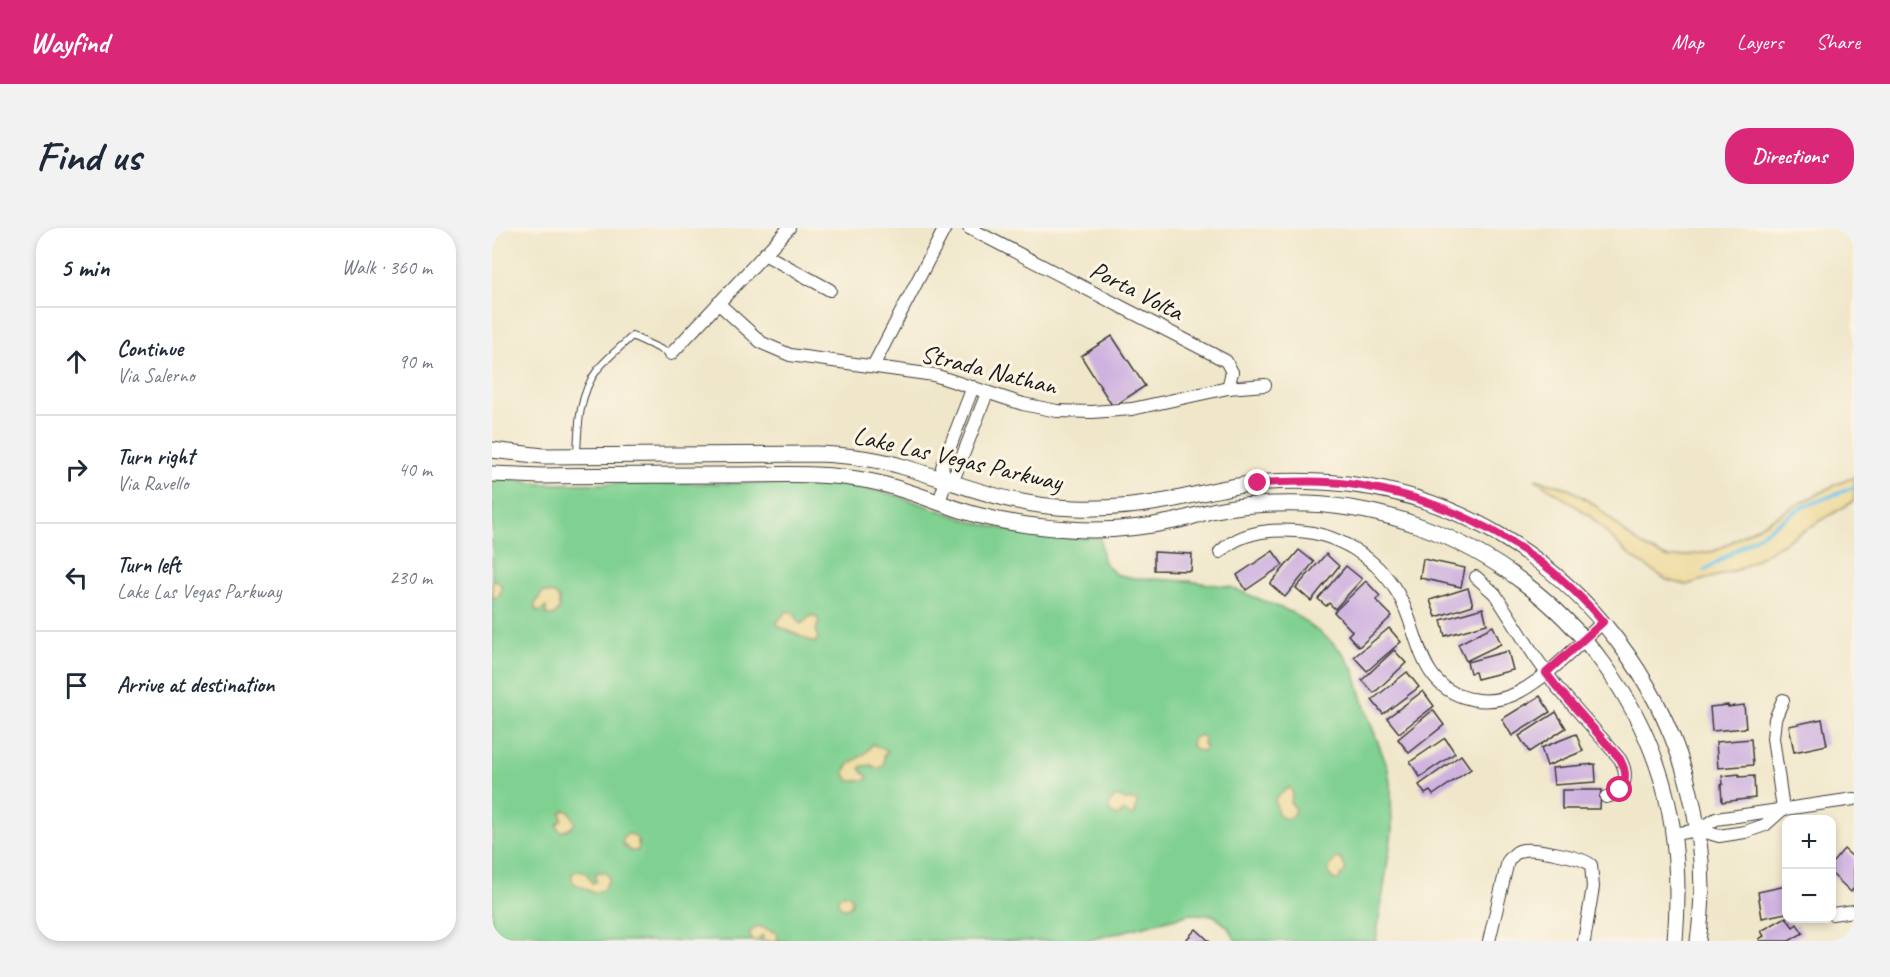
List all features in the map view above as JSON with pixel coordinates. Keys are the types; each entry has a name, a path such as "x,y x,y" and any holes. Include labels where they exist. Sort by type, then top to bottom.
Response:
{"street":[{"path":"671,354 789,228"},
{"path":"873,366 945,228"},
{"name":"Porta Volta","path":"969,228 1226,362 1232,372 1228,388"},
{"path":"764,254 830,290"},
{"name":"Strada Nathan","path":"718,303 762,343 790,355 934,375 1023,404 1057,411 1092,412 1132,409 1228,388 1264,385"},
{"path":"946,481 942,467 973,387"},
{"path":"939,502 946,481 956,473 987,393"},
{"name":"Lake Las Vegas Parkway","path":"492,450 543,456 845,455 904,467 981,494 1028,504 1074,508 1122,507 1168,501 1213,490 1258,483 1303,481 1348,484 1393,492 1437,505 1518,546 1554,573 1590,606 1622,644 1649,686 1670,730 1687,777 1699,830 1702,874 1701,923 1698,941"},
{"name":"Lake Las Vegas Parkway","path":"492,474 834,476 879,483 976,514 1024,525 1074,530 1124,529 1173,522 1218,510 1264,504 1310,504 1356,509 1401,520 1444,535 1486,556 1524,582 1559,612 1585,639 1618,683 1640,723 1658,766 1670,810 1677,856 1678,902 1675,941"},
{"path":"1220,552 1235,540 1254,533 1295,531 1331,538 1351,547 1369,560 1389,581 1405,606 1424,663 1433,676 1451,692 1474,700 1498,700 1521,692 1603,622"},
{"path":"1476,577 1495,594 1556,686 1617,754 1623,764 1626,778 1623,786 1616,794 1606,797"},
{"path":"1783,700 1775,719 1773,738 1783,809"},
{"path":"1673,834 1699,830 1716,819 1854,799"},
{"path":"1699,830 1719,836 1755,830 1770,822 1783,809"},
{"path":"1489,941 1508,861 1514,854 1523,850 1576,857 1591,865 1593,887 1584,941"},
{"path":"1836,913 1854,911"}],"lane":[{"path":"577,456 578,425 585,393 598,369 632,336 671,354"},
{"path":"961,417 976,422"}],"green space":[{"path":"492,477 541,484 842,484 895,495 973,522 1023,533 1073,538 1100,537 1103,561 1115,574 1134,578 1189,581 1230,587 1293,613 1342,652 1354,670 1366,711 1388,769 1392,832 1376,941 1236,941 1229,928 1213,915 1191,914 1086,941 556,941 533,934 492,938"}],"sand":[{"path":"1854,477 1854,501 1740,569 1686,585 1667,580 1628,554 1590,516 1535,479 1568,488 1595,505 1629,536 1650,550 1669,558 1715,551 1793,507"},
{"path":"492,580 498,581 502,588 499,596 493,598"},
{"path":"543,592 555,594 559,599 559,609 554,616 546,615 546,607 540,612 535,610 535,604"},
{"path":"787,611 795,614 797,621 801,624 812,615 817,618 819,621 816,632 818,638 815,643 778,626 777,622"},
{"path":"1200,735 1204,738 1203,744 1206,747 1203,751 1195,750 1191,744 1193,738"},
{"path":"872,744 888,751 884,755 884,765 878,769 871,765 862,766 860,769 867,776 867,780 850,781 845,775 845,770"},
{"path":"1289,787 1293,793 1290,802 1295,808 1293,816 1285,819 1278,814 1275,799"},
{"path":"1118,796 1125,800 1136,800 1135,815 1130,815 1125,811 1117,816 1110,812 1110,802"},
{"path":"565,810 570,812 575,823 562,832 558,829 557,824 562,820 561,813"},
{"path":"631,834 637,838 639,847 637,851 630,851 622,843 625,835"},
{"path":"1337,858 1341,859 1346,870 1338,880 1335,880 1329,874 1328,869"},
{"path":"581,870 587,874 592,883 596,882 595,874 607,873 609,880 603,890 593,893 572,881 572,873"},
{"path":"842,894 848,894 852,901 848,908 842,908 838,904 838,898"},
{"path":"758,926 775,932 778,936 777,941 764,941 762,935 757,941 752,940 749,934"}],"building":[{"path":"1112,336 1145,386 1113,407 1081,356"},
{"path":"1299,550 1314,562 1285,597 1270,584"},
{"path":"1273,551 1283,565 1246,590 1237,575"},
{"path":"1154,552 1192,554 1191,571 1154,570"},
{"path":"1326,554 1339,566 1311,601 1296,588"},
{"path":"1423,559 1465,568 1461,587 1420,578"},
{"path":"1346,566 1362,579 1335,609 1329,603 1326,606 1318,599"},
{"path":"1366,581 1380,596 1376,600 1392,616 1359,647 1348,635 1352,631 1334,612"},
{"path":"1468,588 1473,605 1436,617 1430,600"},
{"path":"1483,608 1487,624 1445,636 1441,620"},
{"path":"1493,626 1501,644 1466,661 1458,644"},
{"path":"1389,628 1401,642 1367,671 1354,657"},
{"path":"1394,650 1406,663 1374,693 1362,680"},
{"path":"1508,651 1513,670 1477,679 1475,672 1470,673 1467,662"},
{"path":"1407,672 1419,687 1383,714 1372,700"},
{"path":"1423,691 1434,706 1399,733 1387,718"},
{"path":"1540,696 1550,712 1512,736 1502,719"},
{"path":"1728,705 1728,707 1744,705 1746,728 1712,731 1710,707"},
{"path":"1433,710 1444,725 1409,753 1398,739"},
{"path":"1556,712 1566,728 1529,752 1519,736"},
{"path":"1822,719 1827,745 1794,752 1789,726"},
{"path":"1576,734 1583,751 1547,766 1541,748"},
{"path":"1445,738 1455,753 1420,777 1410,762"},
{"path":"1751,739 1753,765 1718,768 1716,742"},
{"path":"1461,755 1471,769 1433,795 1430,791 1425,794 1419,785"},
{"path":"1595,764 1596,782 1554,785 1552,768"},
{"path":"1739,774 1739,777 1754,776 1755,798 1722,802 1722,776"},
{"path":"1562,790 1601,790 1600,809 1562,809"},
{"path":"1844,849 1854,858 1854,888 1851,892 1836,878 1836,858"},
{"path":"1782,887 1782,914 1762,918 1758,892"},
{"path":"1782,919 1782,923 1790,923 1793,927 1797,924 1803,933 1789,941 1760,941 1759,939 1764,936 1761,931"},
{"path":"1196,929 1209,941 1185,941"}],"waterway":[{"path":"1705,570 1803,507 1854,487"}],"route":[{"path":"1258,483 1303,481 1348,484 1393,492 1437,505 1478,523 1518,546 1554,573 1590,606 1603,622 1546,673 1617,754 1625,769 1626,778 1620,790"}]}
